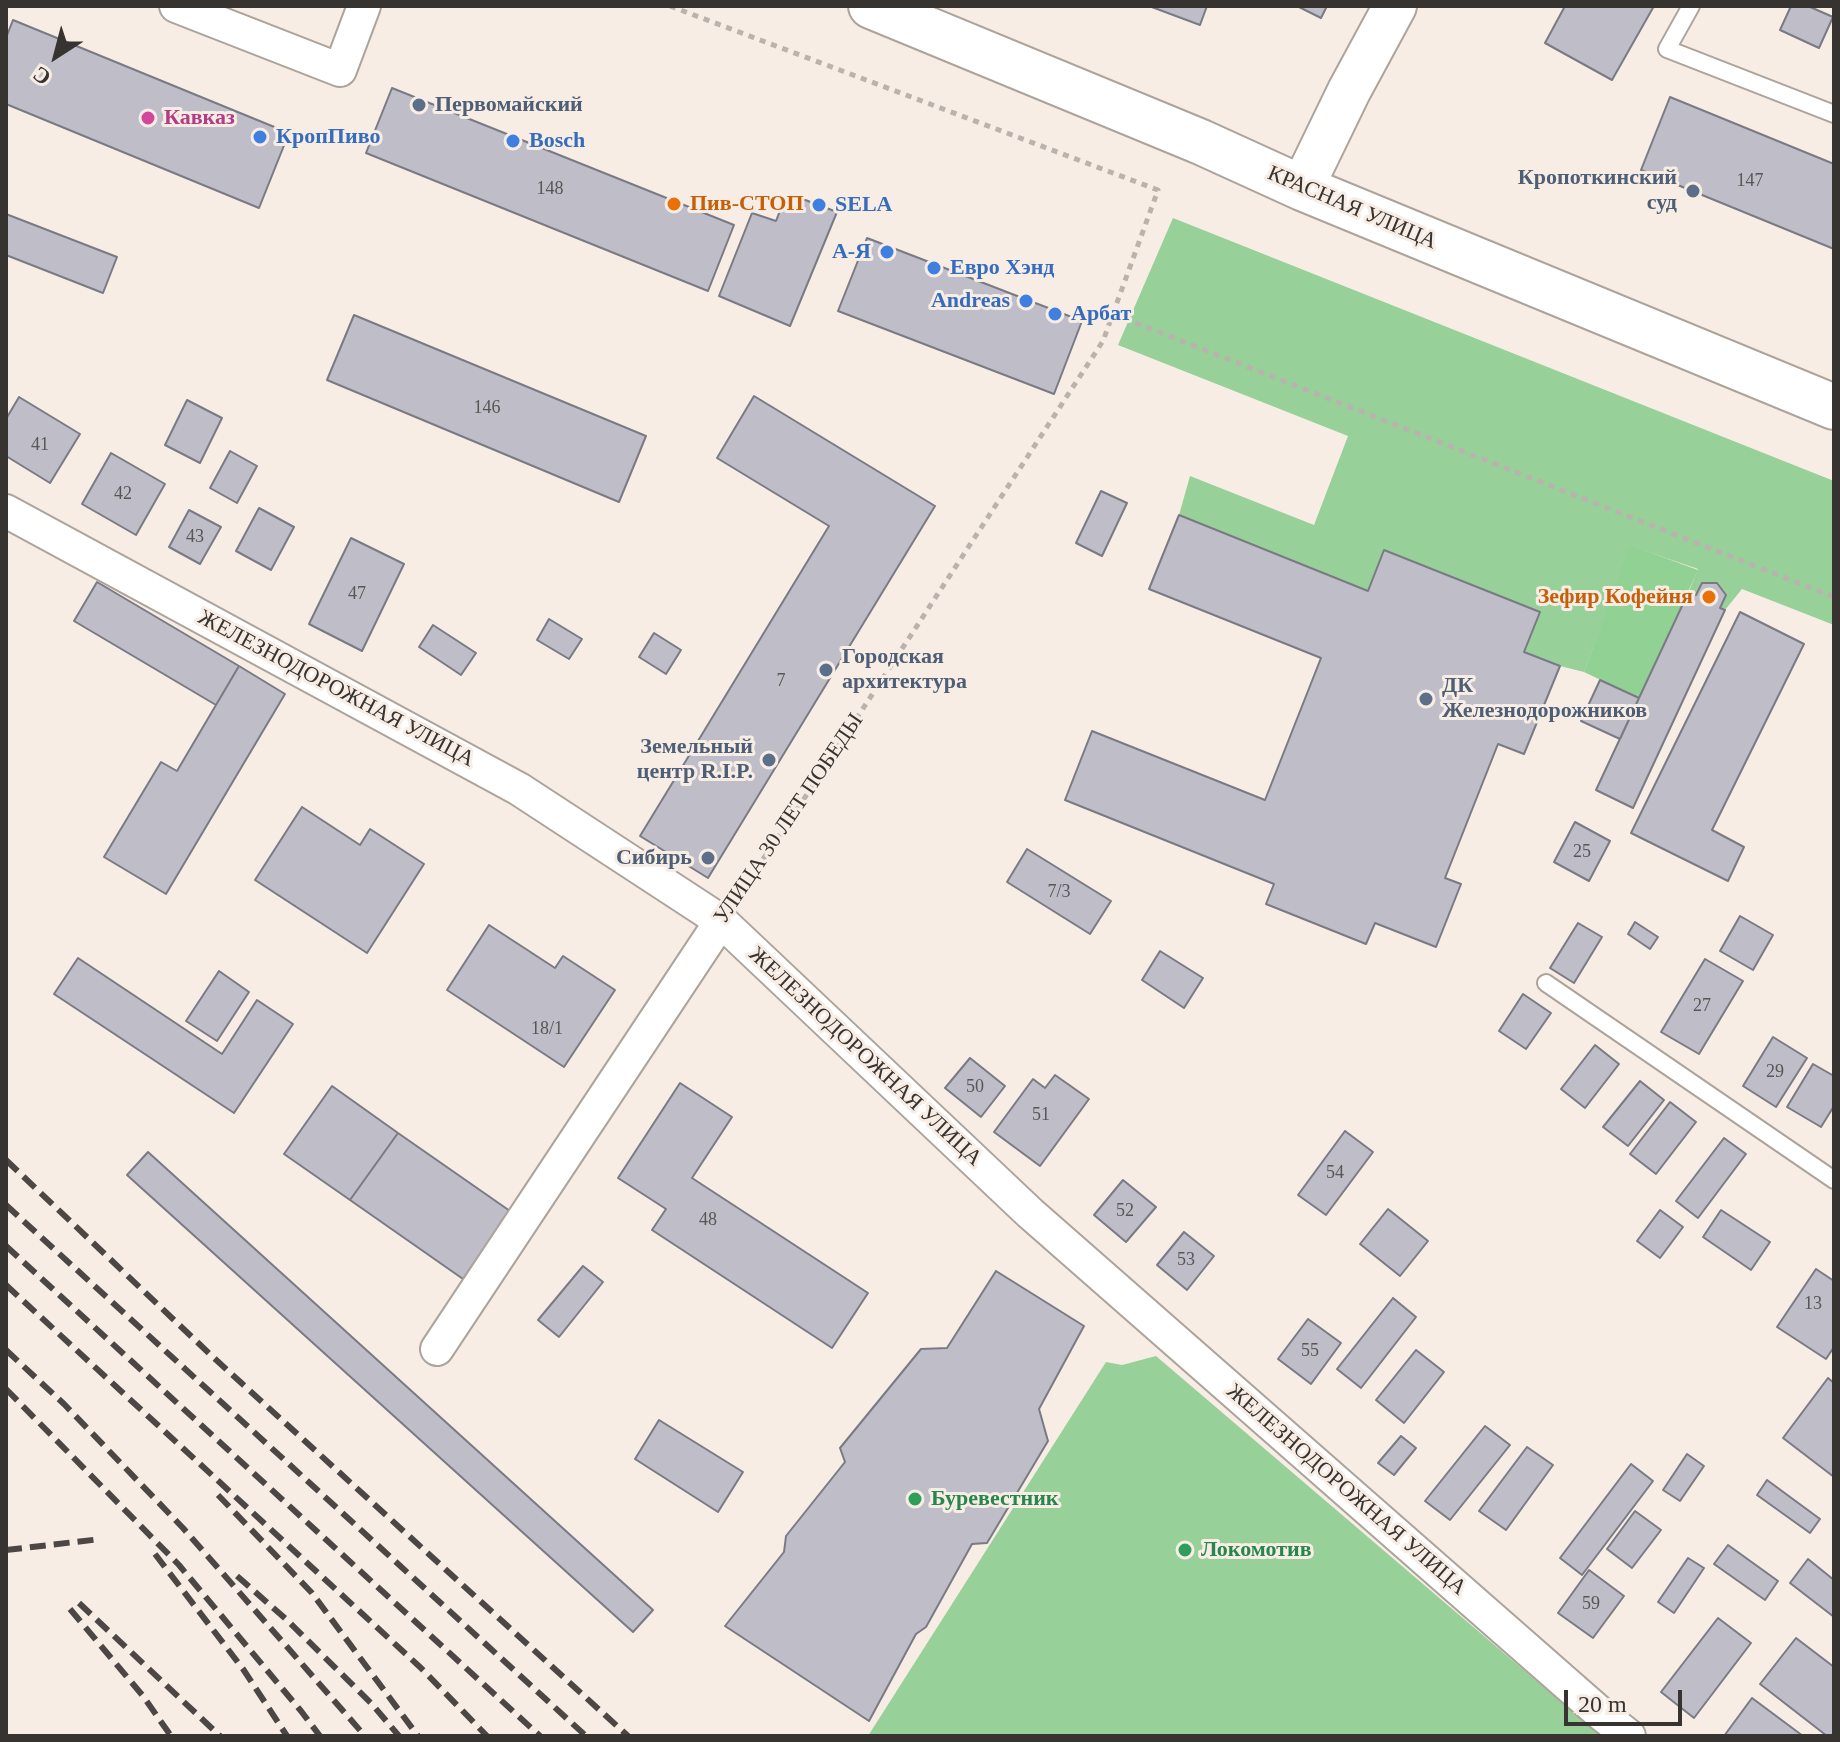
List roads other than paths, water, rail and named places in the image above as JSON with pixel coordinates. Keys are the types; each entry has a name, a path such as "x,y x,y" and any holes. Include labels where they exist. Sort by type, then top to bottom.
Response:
{"main road":[{"name":"КРАСНАЯ УЛИЦА","path":"871,6 1834,407"}],"street":[{"path":"176,6 340,70 364,6"},
{"path":"1302,188 1395,6"},
{"name":"ЖЕЛЕЗНОДОРОЖНАЯ УЛИЦА","path":"6,511 519,789 721,921 1030,1213 1629,1736"},
{"name":"УЛИЦА 30 ЛЕТ ПОБЕДЫ","path":"437,1349 721,921"}],"lane":[{"path":"1691,6 1667,49 1834,114"},
{"path":"1546,983 1834,1180"}],"railway":[{"path":"6,1160 214,1358 628,1736"},
{"path":"6,1205 586,1736"},
{"path":"6,1246 540,1736"},
{"path":"6,1285 421,1668 487,1736"},
{"path":"6,1350 64,1404 183,1528 365,1736"},
{"path":"6,1389 179,1565 320,1736"},
{"path":"218,1495 312,1593 418,1736"},
{"path":"6,1550 101,1539"},
{"path":"155,1554 243,1669 287,1736"},
{"path":"237,1576 287,1620 371,1703 399,1736"},
{"path":"79,1603 220,1736"},
{"path":"70,1609 143,1696 171,1736"}],"place":[{"name":"Первомайский","path":"419,105"},
{"name":"Кавказ","path":"148,118"},
{"name":"КропПиво","path":"260,137"},
{"name":"Bosch","path":"513,141"},
{"name":"Кропоткинский суд","path":"1693,191"},
{"name":"Пив-СТОП","path":"674,204"},
{"name":"SELA","path":"819,205"},
{"name":"А-Я","path":"887,252"},
{"name":"Евро Хэнд","path":"934,268"},
{"name":"Andreas","path":"1026,301"},
{"name":"Арбат","path":"1055,314"},
{"name":"Зефир Кофейня","path":"1709,597"},
{"name":"Городская архитектура","path":"826,670"},
{"name":"ДК Железнодорожников","path":"1426,699"},
{"name":"Земельный центр R.I.P.","path":"769,760"},
{"name":"Сибирь","path":"708,858"},
{"name":"Буревестник","path":"915,1499"},
{"name":"Локомотив","path":"1185,1550"}]}
